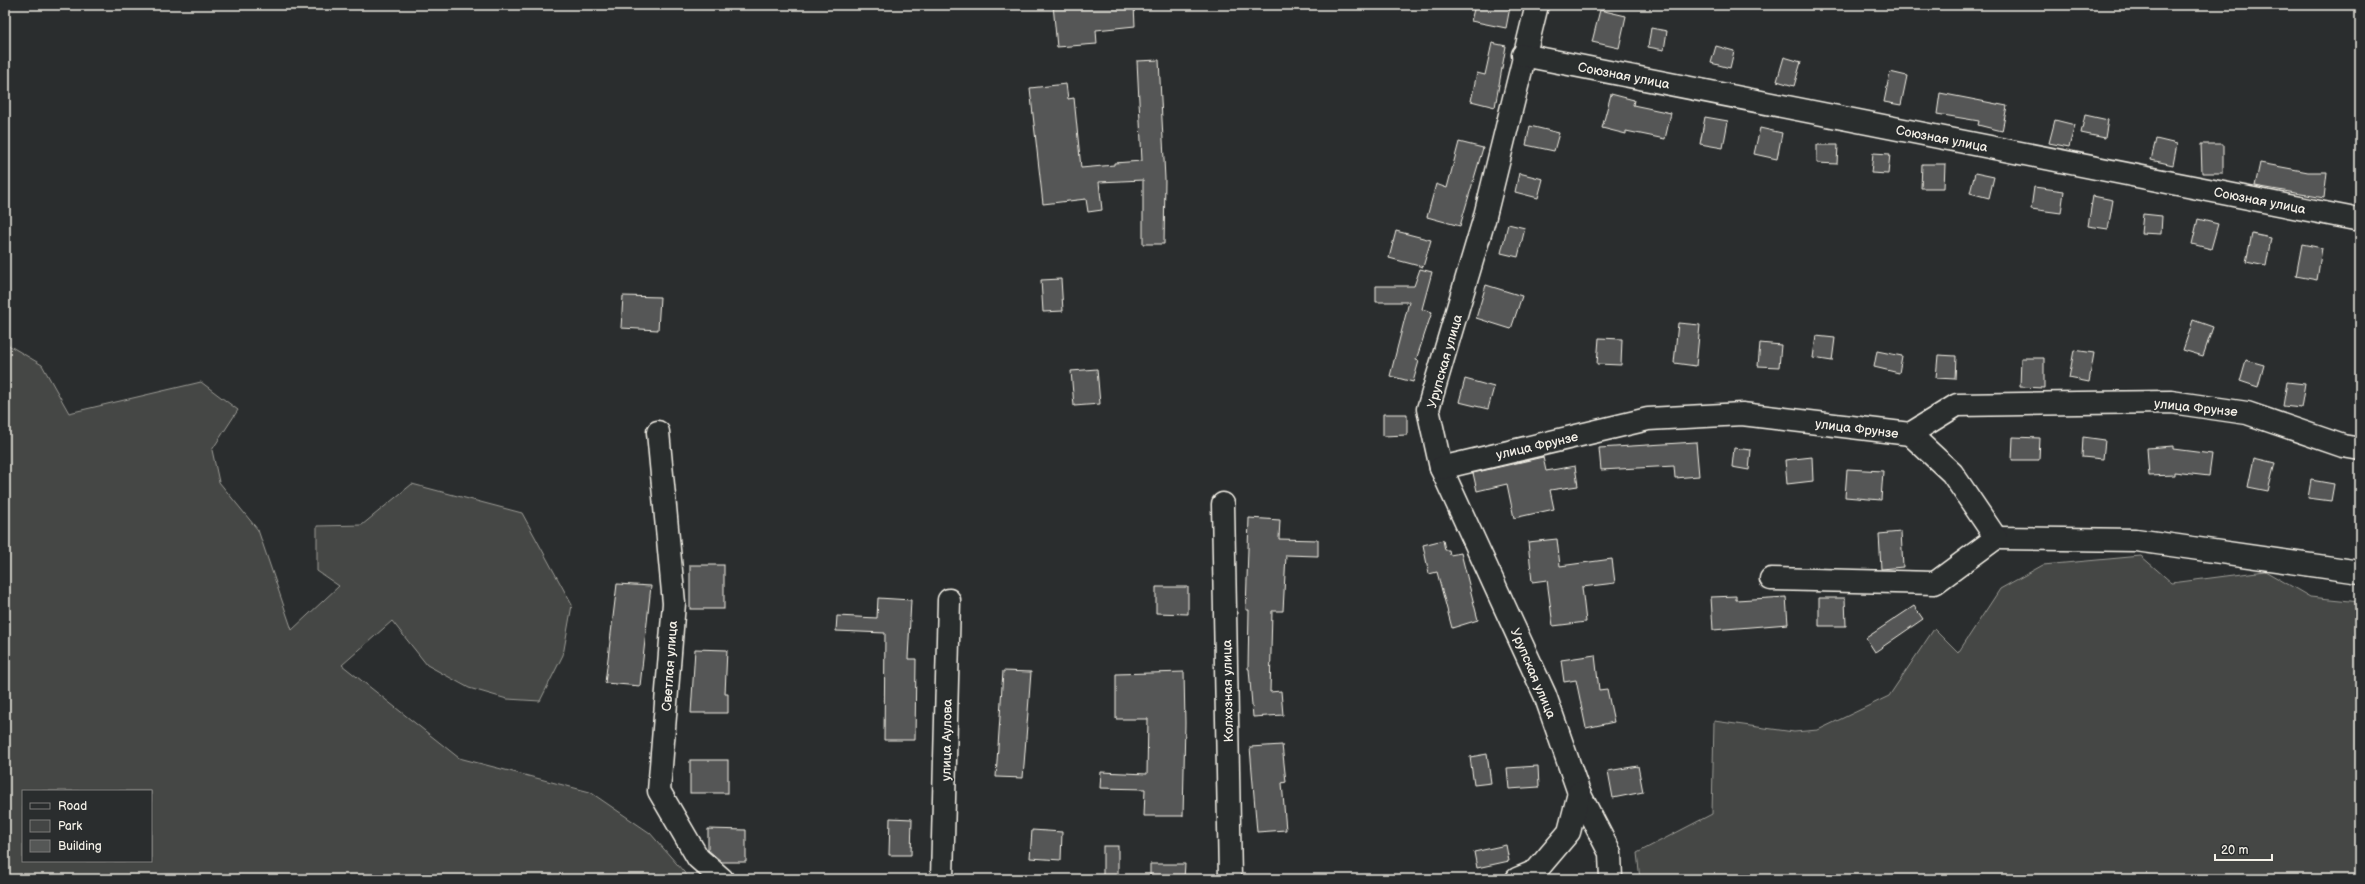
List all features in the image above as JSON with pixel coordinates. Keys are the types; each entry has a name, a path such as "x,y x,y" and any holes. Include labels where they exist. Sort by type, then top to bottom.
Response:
{"street":[{"name":"Урупская улица","path":"1537,5 1523,56 1484,220 1428,409 1441,468 1545,695 1579,792 1610,853 1611,879"},
{"name":"Союзная улица","path":"1523,56 2360,220"},
{"name":"улица Фрунзе","path":"1441,468 1648,419 1742,414 1910,434 1958,405 2171,402 2247,412 2343,446 2360,449"},
{"name":"Светлая улица","path":"658,432 674,603 659,791 698,858 722,879"},
{"path":"1910,434 1952,473 1996,538"},
{"name":"Колхозная улица","path":"1223,504 1230,879"},
{"path":"1771,580 1935,583 1996,538 2136,540 2360,572"},
{"name":"улица Аулова","path":"942,879 949,600"},
{"path":"1517,879 1536,871 1569,832 1579,792"}],"green space":[{"path":"5,343 42,365 69,413 201,382 238,410 212,450 219,482 258,530 292,630 339,586 317,571 317,526 362,525 412,484 522,513 572,605 563,655 540,701 507,699 469,688 427,665 392,621 342,665 459,758 590,792 650,833 690,879 5,879"},
{"path":"2141,556 2172,583 2265,571 2310,597 2360,602 2360,879 1640,879 1637,853 1712,814 1714,721 1794,732 1818,730 1889,696 1934,629 1958,653 2000,589 2043,565"}],"building":[{"path":"1053,5 1134,5 1135,26 1096,30 1097,44 1057,47"},
{"path":"1475,5 1510,7 1506,28 1471,21"},
{"path":"1600,10 1626,16 1619,48 1592,42"},
{"path":"1651,28 1667,31 1664,50 1648,47"},
{"path":"1492,43 1506,46 1495,107 1471,101 1477,73 1485,75"},
{"path":"1716,46 1734,51 1730,68 1711,63"},
{"path":"1784,57 1801,62 1794,86 1777,81"},
{"path":"1159,60 1165,179 1164,244 1143,244 1143,180 1099,182 1102,210 1088,212 1086,199 1043,204 1030,88 1066,84 1068,99 1074,98 1081,168 1114,165 1114,163 1142,161 1137,61"},
{"path":"1890,72 1907,76 1901,105 1884,102"},
{"path":"1940,93 2007,106 2002,131 1978,125 1979,121 1937,114"},
{"path":"1611,94 1634,100 1633,105 1671,113 1665,139 1626,131 1626,134 1602,128"},
{"path":"2085,115 2108,120 2105,138 2081,133"},
{"path":"1705,117 1728,121 1723,148 1700,144"},
{"path":"2055,120 2075,125 2069,147 2049,143"},
{"path":"1530,126 1559,133 1554,151 1526,145"},
{"path":"1760,128 1782,133 1777,159 1754,154"},
{"path":"2156,139 2177,144 2173,165 2151,160"},
{"path":"1459,142 1483,148 1460,226 1427,217 1436,184 1447,188"},
{"path":"2201,144 2223,144 2223,173 2202,173"},
{"path":"1817,145 1838,145 1837,164 1817,163"},
{"path":"1873,153 1890,154 1888,174 1871,173"},
{"path":"2260,163 2308,172 2327,172 2324,198 2255,186"},
{"path":"1922,164 1945,164 1944,188 1921,188"},
{"path":"1519,173 1543,179 1538,198 1515,192"},
{"path":"1975,173 1994,177 1989,198 1970,193"},
{"path":"2034,187 2064,191 2061,213 2031,209"},
{"path":"2093,196 2113,200 2108,229 2088,226"},
{"path":"2143,214 2162,216 2161,234 2141,233"},
{"path":"2198,219 2218,224 2211,249 2192,244"},
{"path":"1508,224 1525,228 1518,257 1501,253"},
{"path":"1396,231 1431,240 1423,267 1389,258"},
{"path":"2252,234 2271,238 2266,266 2246,262"},
{"path":"2302,244 2322,248 2317,280 2296,276"},
{"path":"1420,269 1432,272 1422,309 1432,312 1416,360 1419,361 1413,382 1390,376 1409,302 1376,302 1376,286 1414,286"},
{"path":"1061,279 1063,311 1043,312 1041,280"},
{"path":"1486,285 1522,296 1511,329 1476,318"},
{"path":"623,296 660,297 658,330 621,328"},
{"path":"2193,320 2213,327 2203,356 2183,350"},
{"path":"1678,323 1700,325 1696,366 1674,363"},
{"path":"1816,336 1835,338 1832,361 1813,358"},
{"path":"1599,338 1622,339 1621,365 1597,364"},
{"path":"1760,343 1781,345 1779,367 1758,366"},
{"path":"2074,350 2094,353 2089,382 2069,378"},
{"path":"1877,351 1902,356 1899,373 1874,367"},
{"path":"1938,355 1956,356 1955,379 1936,378"},
{"path":"2021,358 2044,358 2044,388 2020,387"},
{"path":"2246,360 2264,365 2258,387 2240,381"},
{"path":"1097,369 1100,404 1074,406 1071,371"},
{"path":"1465,379 1494,387 1488,409 1459,402"},
{"path":"2287,382 2305,384 2301,408 2283,406"},
{"path":"1383,414 1407,414 1407,435 1383,436"},
{"path":"2013,437 2040,438 2039,460 2012,460"},
{"path":"2083,437 2105,440 2103,459 2082,457"},
{"path":"1696,442 1699,476 1675,478 1674,466 1601,470 1599,448"},
{"path":"2173,446 2173,449 2212,454 2209,476 2174,472 2174,475 2149,476 2147,448"},
{"path":"1734,448 1751,450 1749,470 1732,467"},
{"path":"1543,457 1546,471 1575,466 1578,486 1550,490 1554,509 1514,518 1507,484 1477,491 1473,473"},
{"path":"1812,457 1813,481 1787,484 1785,460"},
{"path":"2254,458 2275,463 2268,491 2248,487"},
{"path":"1847,469 1883,471 1881,500 1845,497"},
{"path":"2311,480 2334,484 2331,501 2308,498"},
{"path":"1249,518 1280,520 1279,539 1318,540 1318,556 1286,555 1283,611 1272,611 1270,692 1281,691 1283,715 1253,717 1248,669 1249,610 1246,610"},
{"path":"1901,532 1903,567 1881,569 1879,534"},
{"path":"1557,539 1560,566 1612,559 1615,583 1582,587 1586,622 1553,626 1547,580 1532,582 1528,542"},
{"path":"1443,540 1445,550 1449,550 1450,555 1461,553 1478,620 1452,628 1437,572 1429,574 1423,545"},
{"path":"690,565 724,565 724,609 690,609"},
{"path":"617,584 651,586 640,686 605,683"},
{"path":"1156,587 1188,587 1188,614 1156,613"},
{"path":"1736,596 1736,600 1786,597 1788,624 1713,630 1711,597"},
{"path":"878,598 911,600 908,659 916,659 915,740 884,740 885,633 836,631 837,616 877,618"},
{"path":"1819,598 1845,598 1846,626 1819,626"},
{"path":"1914,606 1923,619 1875,652 1866,638"},
{"path":"695,649 727,650 725,694 728,694 728,713 691,713"},
{"path":"1595,655 1599,690 1607,689 1614,722 1586,728 1576,680 1564,682 1561,660"},
{"path":"1003,671 1031,672 1023,778 996,777"},
{"path":"1184,672 1185,723 1183,816 1144,816 1145,789 1100,788 1101,772 1147,774 1148,719 1116,719 1116,674"},
{"path":"1282,745 1286,782 1282,783 1286,830 1257,832 1250,747"},
{"path":"1487,754 1491,783 1474,785 1470,757"},
{"path":"690,760 728,760 728,793 690,793"},
{"path":"1538,766 1539,787 1509,789 1507,768"},
{"path":"1638,766 1643,792 1613,798 1608,771"},
{"path":"890,818 912,819 911,855 889,855"},
{"path":"708,829 746,830 746,862 722,862 708,850"},
{"path":"1032,830 1062,832 1061,860 1030,858"},
{"path":"1506,845 1509,861 1477,868 1474,852"},
{"path":"1103,846 1118,846 1118,879 1103,879"},
{"path":"1150,864 1185,864 1184,879 1150,879"}]}
